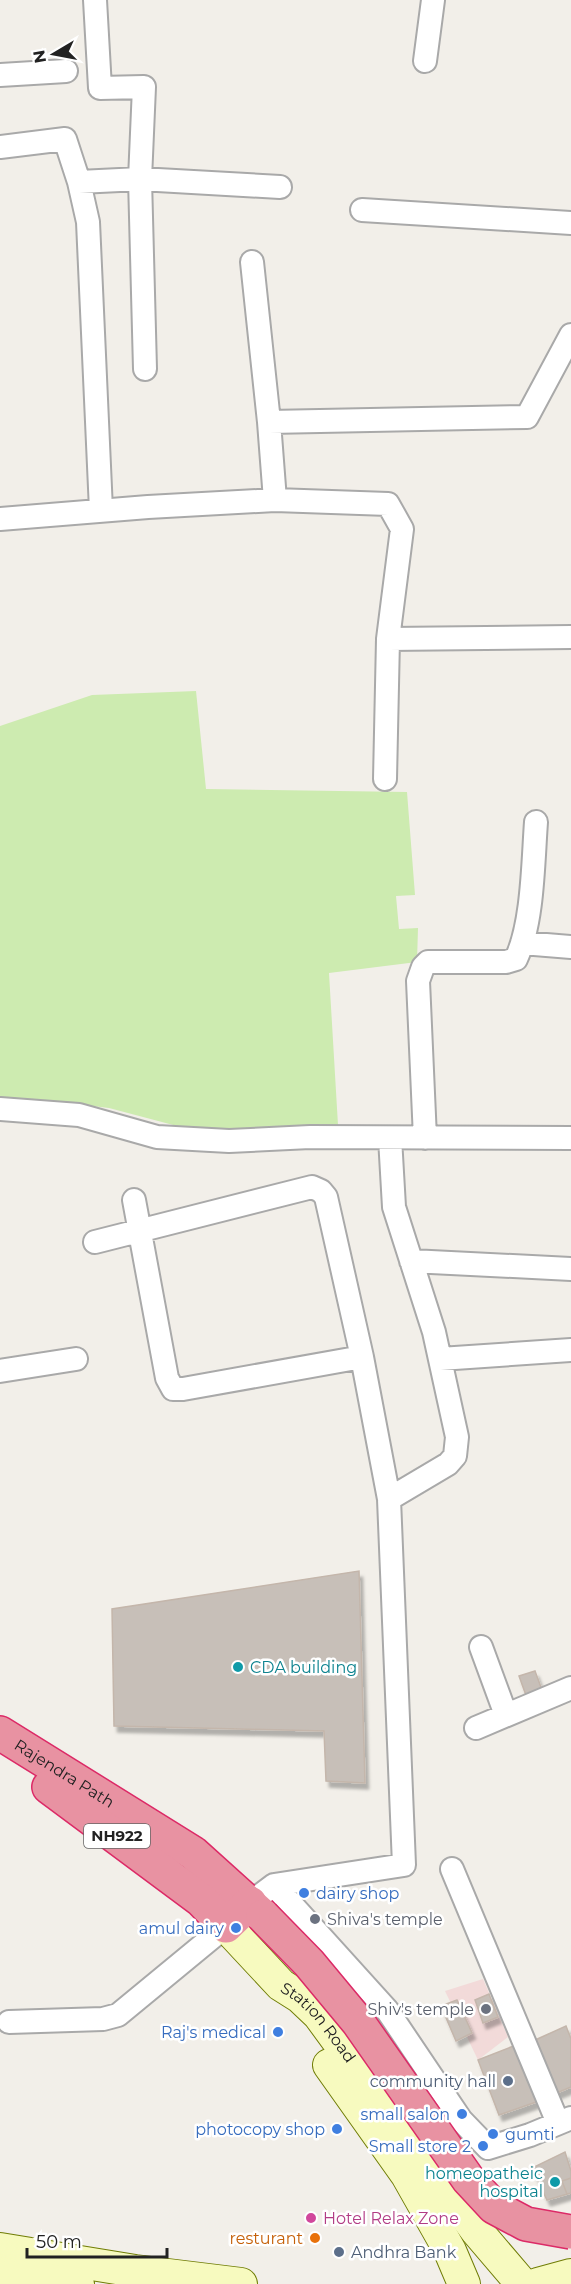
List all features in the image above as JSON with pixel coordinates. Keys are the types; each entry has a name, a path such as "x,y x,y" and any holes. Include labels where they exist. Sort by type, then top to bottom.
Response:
{"highway":[{"name":"Rajendra Path","path":"0,1733 193,1853"},
{"name":"Rajendra Path","path":"0,1756 62,1796 201,1900 226,1926"},
{"name":"NH922","path":"193,1853 263,1901 309,1963 358,2022 468,2179 494,2207 526,2224 564,2233 571,2232"},
{"path":"175,1881 193,1853"},
{"path":"226,1926 263,1901"}],"main road":[{"path":"226,1926 281,1985"},
{"name":"Station Road","path":"281,1985 300,1997 319,2016 476,2230 524,2281"},
{"name":"Station Road","path":"281,1985 303,2029 407,2175 450,2251 457,2284"},
{"path":"0,2249 135,2271 241,2284"},
{"path":"0,2273 78,2284"},
{"path":"457,2284 524,2281 571,2275"}],"street":[{"path":"95,0 100,88 144,87 140,179 146,369"},
{"path":"424,61 433,0"},
{"path":"0,75 66,71"},
{"path":"0,147 65,139 79,182 88,222 101,510"},
{"path":"79,182 140,179 280,187"},
{"path":"362,210 571,223"},
{"path":"252,262 275,500"},
{"path":"269,422 527,417 571,335"},
{"path":"0,519 101,510 275,500 388,504 402,529 388,639 385,779"},
{"path":"388,639 571,638"},
{"path":"425,1138 418,981 423,967 428,962 511,962 516,959 522,943 530,897 536,822"},
{"path":"522,943 571,947"},
{"path":"0,1109 79,1115 157,1137 229,1141 310,1137 571,1138"},
{"path":"389,1499 448,1464 455,1456 457,1437 434,1332 394,1207 390,1138"},
{"path":"95,1242 312,1187 321,1191 326,1197 362,1357 389,1499 404,1865 263,1901"},
{"path":"134,1200 167,1378 173,1389 362,1357"},
{"path":"411,1261 571,1269"},
{"path":"440,1359 571,1350"},
{"path":"0,1371 76,1359"},
{"path":"481,1647 506,1715"},
{"path":"476,1728 571,1688"},
{"path":"435,2174 488,2148 565,2121 452,1869"},
{"path":"263,1901 387,2010 461,2120 488,2148"},
{"path":"9,2022 103,2019 118,2015 226,1926"}],"shaded area":[{"path":"483,1979 508,2037 478,2060 445,1991"}],"green space":[{"path":"196,691 206,789 407,792 415,895 396,896 399,929 418,928 417,962 329,973 338,1125 196,1131 109,1108 42,1100 0,1099 0,726 92,695"}],"building":[{"name":"CDA building","path":"359,1571 365,1783 326,1781 324,1731 114,1726 112,1609"},
{"path":"535,1671 543,1693 527,1698 519,1676"},
{"name":"Shiv's temple","path":"489,1994 498,2017 483,2023 475,2000"},
{"path":"457,2000 472,2033 456,2041 441,2006"},
{"path":"566,2026 571,2039 571,2087 554,2094 533,2041"},
{"name":"community hall","path":"516,2045 539,2101 499,2115 478,2060"},
{"name":"homeopatheic hospital","path":"565,2152 571,2171 571,2193 547,2200 532,2168"},
{"path":"571,2178 571,2193 567,2194 562,2181"}],"place":[{"name":"CDA building","path":"238,1667"},
{"name":"dairy shop","path":"304,1893"},
{"name":"Shiva's temple","path":"315,1919"},
{"name":"amul dairy","path":"236,1928"},
{"name":"Shiv's temple","path":"486,2009"},
{"name":"Raj's medical","path":"278,2032"},
{"name":"community hall","path":"508,2081"},
{"name":"small salon","path":"462,2114"},
{"name":"photocopy shop","path":"337,2129"},
{"name":"gumti","path":"493,2134"},
{"name":"Small store 2","path":"483,2146"},
{"name":"homeopatheic hospital","path":"555,2182"},
{"name":"Hotel Relax Zone","path":"311,2218"},
{"name":"resturant","path":"315,2238"},
{"name":"Andhra Bank","path":"339,2252"}]}
